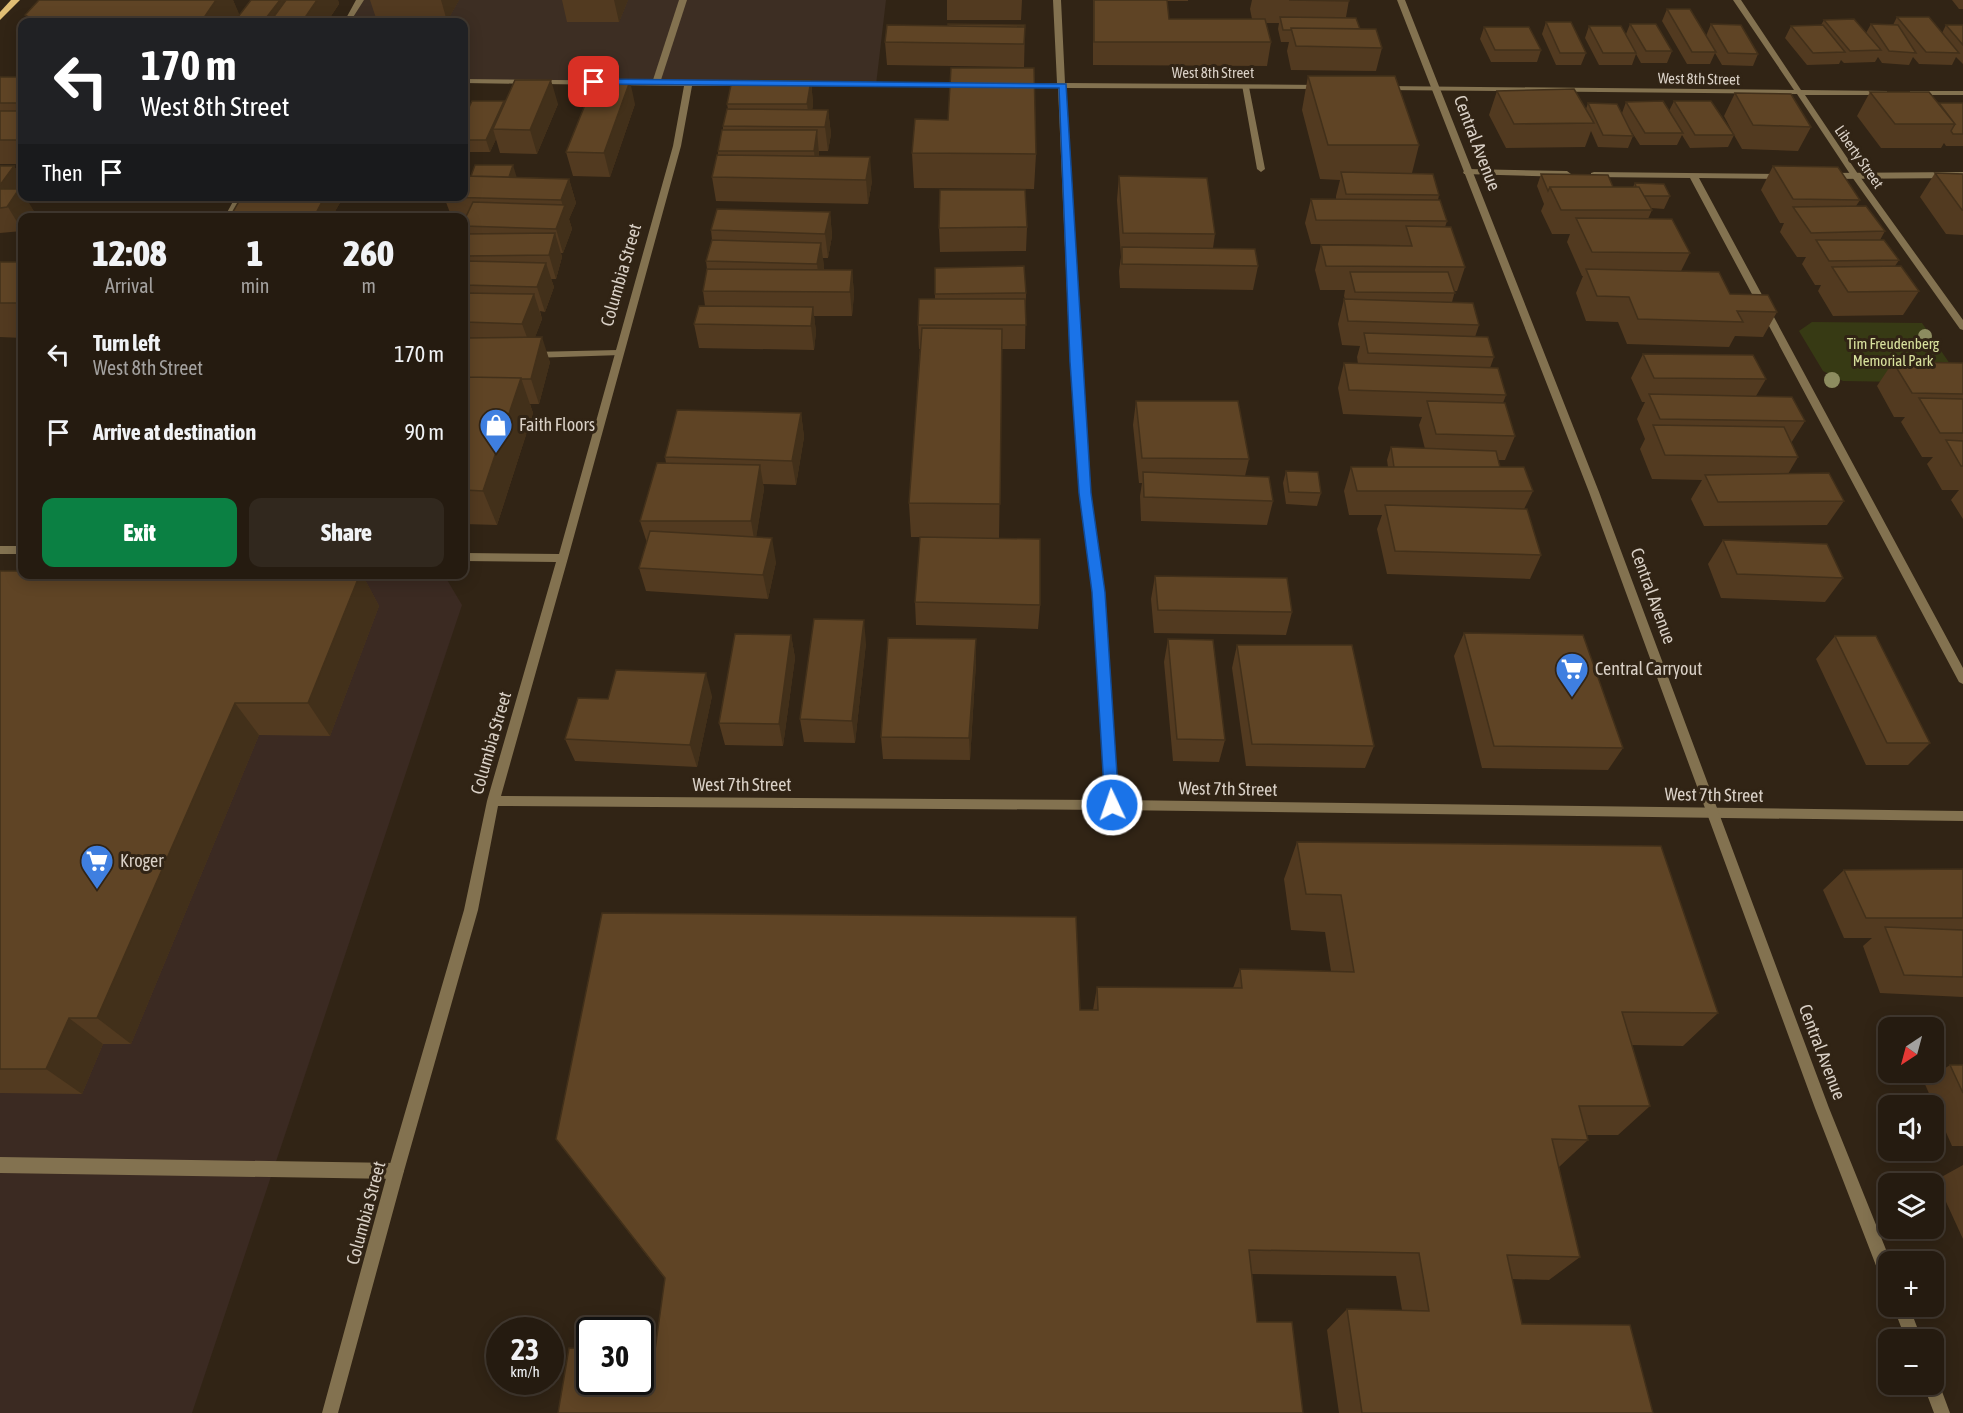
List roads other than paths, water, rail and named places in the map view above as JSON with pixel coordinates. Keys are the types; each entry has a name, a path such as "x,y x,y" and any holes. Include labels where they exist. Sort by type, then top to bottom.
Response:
{"main road":[{"path":"0,17 16,0"}],"street":[{"path":"349,18 360,0"},
{"path":"656,83 683,0"},
{"path":"1057,0 1075,351 1085,493 1098,592 1112,805"},
{"name":"Central Avenue","path":"1401,0 1594,492 1822,1108 1879,1251"},
{"name":"Liberty Street","path":"1737,0 1799,94 1963,327"},
{"path":"468,81 761,84"},
{"name":"Columbia Street","path":"330,1413 471,910 493,801 677,146 688,84"},
{"path":"783,84 981,85"},
{"name":"West 8th Street","path":"1005,85 1328,87"},
{"path":"1245,87 1261,169"},
{"name":"West 8th Street","path":"1376,88 1799,94 1893,93"},
{"path":"1905,93 1963,93"},
{"path":"1467,172 1574,174"},
{"path":"1586,175 1797,176"},
{"path":"1820,176 1963,175"},
{"path":"0,176 18,176"},
{"path":"1694,177 1963,679"},
{"path":"523,355 618,353"},
{"path":"0,550 18,550"},
{"path":"468,557 563,558"},
{"name":"West 7th Street","path":"493,801 1112,805 1963,816"},
{"path":"0,1165 396,1171"},
{"path":"1935,1395 1942,1413"}],"place":[{"name":"Faith Floors","path":"496,454"},
{"name":"Central Carryout","path":"1572,698"},
{"name":"Kroger","path":"97,890"}],"park label":[{"name":"Tim Freudenberg Memorial Park","path":"1893,352"}]}
